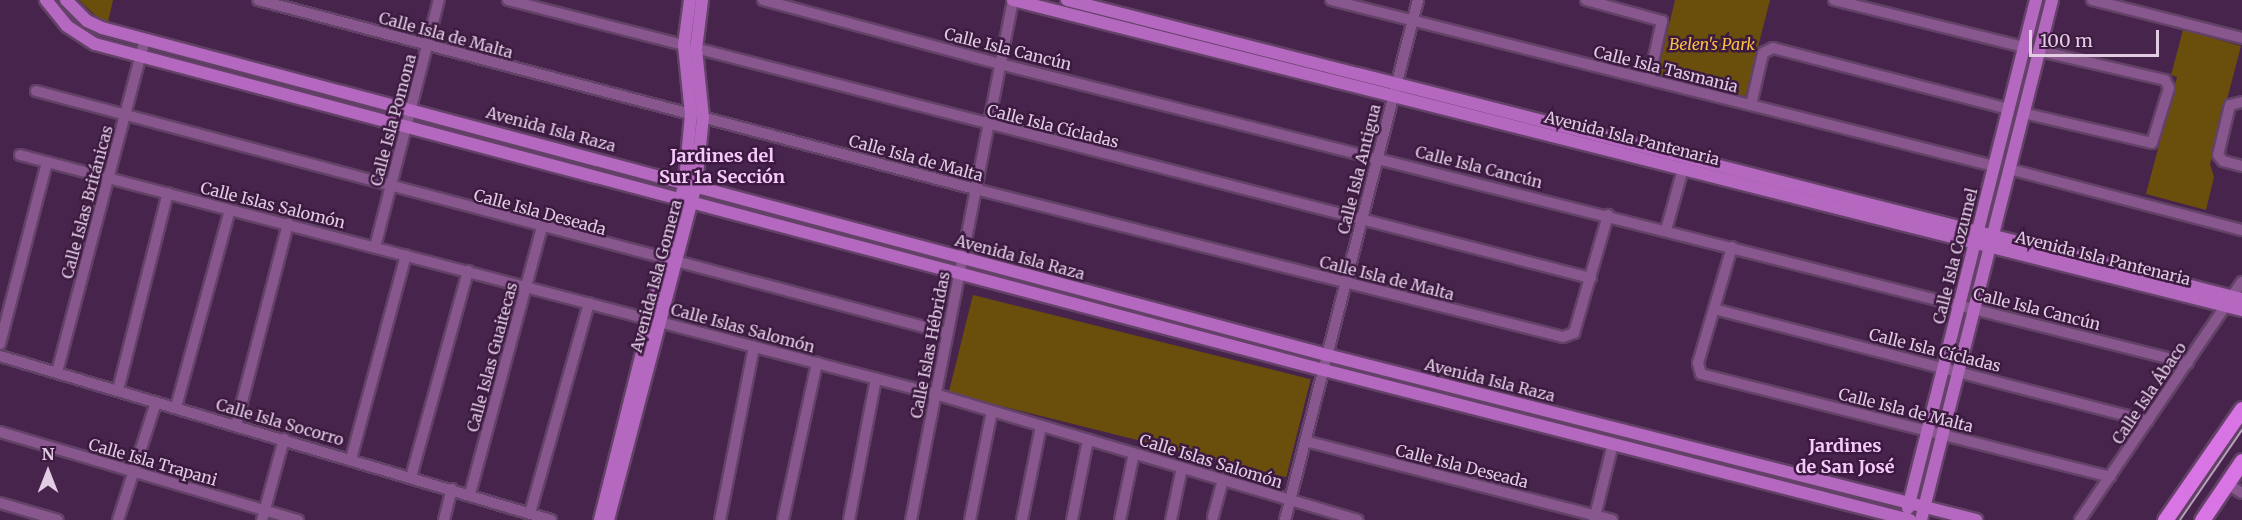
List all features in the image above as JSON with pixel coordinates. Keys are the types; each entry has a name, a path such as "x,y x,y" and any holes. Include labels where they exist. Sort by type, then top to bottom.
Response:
{"main road":[{"path":"2165,520 2242,409"},
{"path":"2202,520 2242,461"}],"street":[{"name":"Avenida Isla Raza","path":"46,0 57,16 81,36 95,44 1324,370 1907,520"},
{"name":"Avenida Isla Raza","path":"66,0 87,21 102,28 691,182 962,259 1327,356 1976,520"},
{"name":"Calle Isla de Malta","path":"258,0 975,189 1569,338 1591,278"},
{"name":"Calle Isla Pomona","path":"375,247 440,0"},
{"name":"Calle Isla Cícladas","path":"508,0 1591,278"},
{"name":"Avenida Isla Gomera","path":"608,520 691,182 697,116 690,47 690,0"},
{"name":"Avenida Isla Gomera","path":"690,47 702,0"},
{"name":"Calle Isla Cancún","path":"763,0 1000,64 1378,157 2188,363"},
{"name":"Calle Islas Hébridas","path":"911,520 1013,0"},
{"name":"Avenida Isla Pantenaria","path":"1013,0 1395,89"},
{"name":"Avenida Isla Pantenaria","path":"1067,0 1395,89 1991,241 2233,300 2242,310"},
{"name":"Calle Isla Tasmania","path":"1331,0 1994,166"},
{"name":"Calle Isla Antigua","path":"1285,520 1418,0"},
{"path":"1586,0 1662,21 1649,80"},
{"path":"1834,0 2024,47"},
{"name":"Calle Isla Cozumel","path":"1907,520 2036,0"},
{"name":"Calle Isla Cozumel","path":"1921,520 2052,0"},
{"path":"2092,0 2242,38"},
{"name":"Calle Islas Británicas","path":"57,372 145,39"},
{"path":"1751,105 1767,48 2009,109"},
{"path":"2023,113 2152,143 2169,83 2039,51"},
{"name":"Calle Isla Deseada","path":"36,91 390,188 947,333"},
{"path":"2238,102 2219,158 2242,166"},
{"name":"Calle Islas Salomón","path":"20,155 935,394 1358,520"},
{"path":"0,344 47,162"},
{"path":"1666,230 1684,163"},
{"path":"2009,170 2242,230"},
{"path":"118,390 168,193"},
{"path":"176,407 230,210"},
{"path":"1591,278 1608,215"},
{"path":"236,425 288,224"},
{"name":"Calle Islas Guaitecas","path":"470,494 542,228"},
{"path":"1714,309 1732,247"},
{"path":"351,459 406,255"},
{"path":"411,477 468,271"},
{"name":"Calle Isla Ábaco","path":"2080,520 2233,300 2242,282"},
{"path":"530,513 589,303"},
{"name":"Calle Isla de Malta","path":"1714,309 1697,370 1701,374 2109,477"},
{"name":"Calle Isla Cícladas","path":"1714,309 2148,421"},
{"name":"Avenida Isla Gomera","path":"600,520 656,321"},
{"path":"720,520 754,347"},
{"name":"Calle Isla Socorro","path":"0,356 470,494 551,520"},
{"path":"783,520 817,363"},
{"path":"849,520 876,379"},
{"path":"118,520 156,402"},
{"path":"970,520 992,411"},
{"path":"1022,520 1041,426"},
{"name":"Calle Isla Trapani","path":"0,432 134,471 263,515 298,520"},
{"path":"263,515 284,439"},
{"path":"1072,520 1088,440"},
{"name":"Calle Isla Deseada","path":"1305,441 1595,518 1612,520"},
{"path":"1595,518 1613,444"},
{"path":"1120,520 1134,453"},
{"path":"1171,520 1182,468"},
{"path":"1213,518 1223,480"},
{"path":"2226,484 2242,493"},
{"path":"444,520 452,489"},
{"path":"0,503 58,520"}],"green space":[{"path":"79,0 113,0 108,22 99,19"},
{"name":"Belen's Park","path":"1675,0 1770,0 1745,98 1657,75"},
{"path":"2183,30 2241,46 2210,164 2214,177 2206,210 2146,194 2177,77 2171,75"},
{"path":"973,295 1311,379 1286,477 949,393"}],"tram line":[{"path":"2180,520 2242,430"}],"district":[{"name":"Jardines del Sur 1a Sección","path":"722,167"},
{"name":"Jardines de San José","path":"1845,457"}]}
